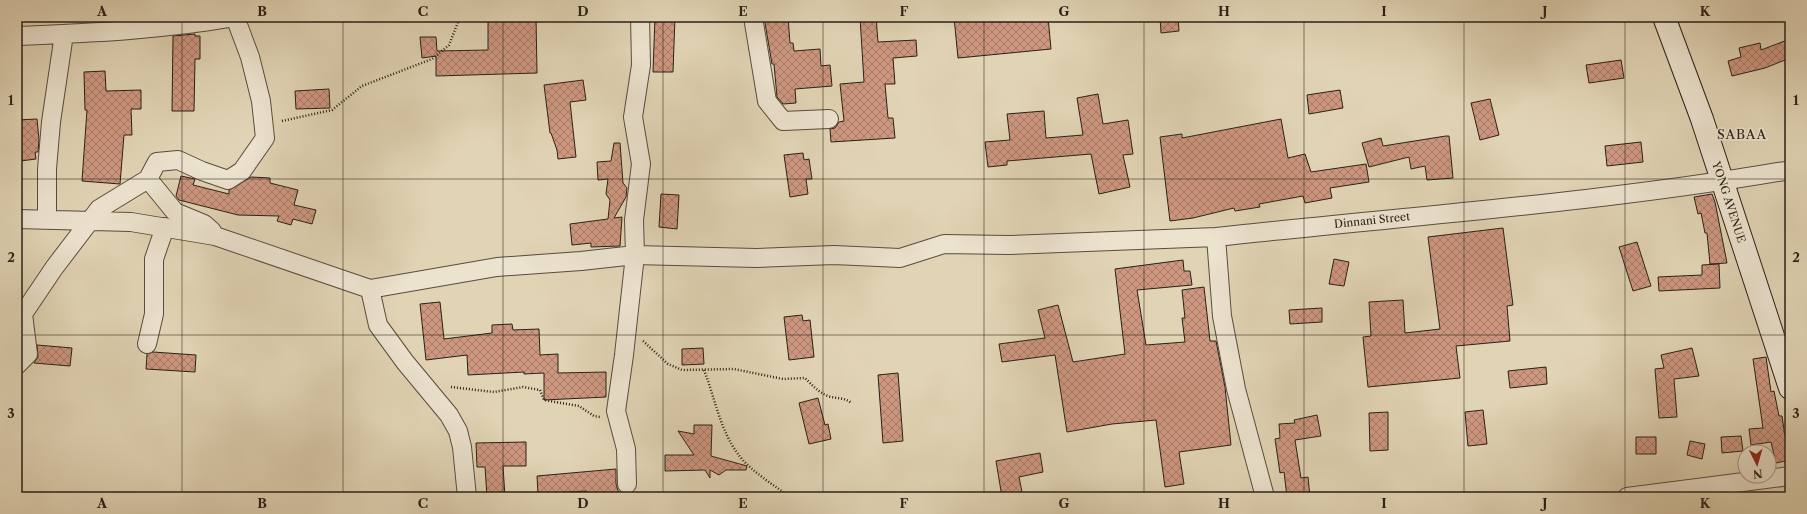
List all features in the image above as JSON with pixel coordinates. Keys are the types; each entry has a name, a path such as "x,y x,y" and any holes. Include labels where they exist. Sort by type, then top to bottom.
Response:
{"street":[{"path":"17,36 75,28 194,23 235,17 250,57 256,79 261,101 264,130 264,138 242,171 228,180 202,171 178,160 157,162 148,179 99,209 20,315 28,354 17,365"},
{"path":"627,484 626,449 616,411 627,329 634,255 634,220 641,164 632,117 641,65 640,17"},
{"path":"753,17 767,101 783,121 829,119"},
{"name":"YONG AVENUE","path":"1664,17 1702,120 1790,388"},
{"path":"47,220 47,169 51,122 75,28"},
{"name":"Dinnani Street","path":"370,289 497,267 581,261 634,255 756,258 834,255 900,258 944,244 1009,245 1216,237 1632,194 1722,182 1790,170"},
{"path":"148,179 175,212 204,224 211,229 215,236"},
{"path":"17,220 131,222 215,236 370,289 378,325 405,362 426,385 449,415 458,431 462,446 467,497"},
{"path":"147,344 154,314 154,259 165,228"},
{"path":"1216,237 1222,316 1235,382 1265,497"},
{"path":"1628,497 1790,476"}],"path":[{"path":"264,130 277,125 284,119 332,110 362,86 432,59 449,45 460,17"},
{"path":"627,329 668,364 682,370 734,370 783,379 805,378 817,390 829,397 847,398 851,403"},
{"path":"704,370 729,441 739,456 790,497"},
{"path":"426,385 494,392 524,387 540,390 544,400 579,406 594,416 617,418"}],"building":[{"path":"488,17 536,17 537,73 436,76 436,56 422,58 420,37 436,37 437,51 488,50"},
{"path":"655,17 675,17 673,72 653,72"},
{"path":"764,17 788,17 790,43 793,43 794,51 820,49 821,66 830,65 832,86 795,89 796,103 783,104 777,97 774,64 772,64"},
{"path":"860,17 876,17 878,42 916,40 917,56 893,58 895,84 885,84 888,118 893,118 895,138 831,142 830,129 835,128 839,122 844,121 840,84 864,82"},
{"path":"954,17 1048,17 1051,49 958,58"},
{"path":"1160,17 1178,17 1179,31 1161,33"},
{"path":"195,34 195,36 200,36 200,59 195,59 194,111 172,111 173,36"},
{"path":"1790,39 1790,58 1765,68 1732,76 1728,61 1741,57 1739,48 1760,43 1761,50"},
{"path":"1621,60 1624,78 1589,83 1586,65"},
{"path":"105,71 106,91 141,90 141,109 131,109 132,135 124,135 120,184 82,181 87,110 85,110 84,72"},
{"path":"583,80 586,100 570,102 576,157 558,159 557,150 550,133 544,85"},
{"path":"329,89 330,108 296,109 295,91"},
{"path":"1340,90 1343,108 1309,114 1307,95"},
{"path":"1098,94 1103,124 1128,120 1133,154 1123,155 1130,187 1099,194 1091,154 1007,161 1007,165 988,167 985,142 1010,140 1007,114 1044,111 1046,138 1083,135 1077,98"},
{"path":"1490,99 1499,135 1480,140 1471,103"},
{"path":"37,119 39,140 38,152 35,152 36,159 20,161 17,120"},
{"path":"1281,119 1288,158 1305,154 1311,172 1366,164 1369,182 1330,188 1332,198 1305,203 1303,196 1259,204 1260,207 1235,211 1234,208 1193,218 1170,221 1160,137 1182,134 1182,138"},
{"path":"1449,136 1453,178 1427,180 1425,166 1411,169 1409,157 1369,167 1362,143 1381,138 1383,146"},
{"path":"1641,142 1643,162 1607,166 1605,146"},
{"path":"614,143 620,143 623,183 627,188 626,197 614,218 622,217 620,246 591,247 591,243 572,245 570,224 608,219 610,200 606,194 608,179 598,180 597,162 611,161"},
{"path":"803,153 804,160 809,159 812,179 806,179 808,194 790,197 784,155"},
{"path":"181,176 195,179 193,185 229,194 229,190 251,177 270,178 270,183 298,190 294,205 316,210 312,224 293,219 291,225 277,221 279,216 238,215 179,200 176,196"},
{"path":"661,194 679,195 677,229 659,227"},
{"path":"1712,194 1715,202 1727,263 1710,264 1707,233 1705,233 1701,213 1698,214 1694,197"},
{"path":"1503,228 1513,305 1507,306 1510,341 1456,346 1460,378 1368,387 1363,337 1371,336 1369,302 1403,300 1405,333 1440,329 1428,237"},
{"path":"1637,242 1651,286 1633,291 1619,247"},
{"path":"1334,259 1349,262 1344,286 1329,284"},
{"path":"1183,260 1184,271 1190,271 1192,285 1137,290 1146,345 1185,342 1182,318 1185,318 1182,290 1204,287 1210,341 1216,341 1225,387 1231,445 1179,452 1184,484 1165,487 1156,420 1112,424 1067,432 1055,355 1002,362 999,344 1045,338 1038,310 1058,305 1073,362 1125,354 1115,269"},
{"path":"1719,264 1720,288 1659,291 1658,277 1702,275 1702,265"},
{"path":"440,302 444,339 492,333 492,325 512,324 513,330 539,329 540,355 558,354 558,373 606,372 606,397 544,400 544,373 524,374 524,372 468,375 467,355 426,360 420,304"},
{"path":"1322,308 1322,322 1290,324 1289,310"},
{"path":"802,315 803,321 810,320 814,357 789,360 784,317"},
{"path":"37,345 72,348 70,366 34,363 38,357"},
{"path":"703,348 704,364 682,365 682,349"},
{"path":"1692,348 1699,376 1674,379 1677,417 1659,418 1655,369 1664,368 1661,355"},
{"path":"153,352 196,355 195,372 146,369 147,354"},
{"path":"1766,357 1771,392 1774,391 1779,416 1782,416 1785,437 1787,436 1790,447 1790,460 1777,463 1777,444 1771,444 1771,442 1751,444 1749,429 1763,428 1753,359"},
{"path":"1546,367 1547,384 1510,388 1508,371"},
{"path":"898,373 903,441 883,443 878,375"},
{"path":"818,398 825,425 828,424 831,439 809,444 799,403"},
{"path":"1483,410 1487,444 1468,446 1465,412"},
{"path":"1388,412 1388,450 1370,451 1369,413"},
{"path":"1317,415 1321,436 1295,440 1301,478 1308,477 1310,497 1287,497 1284,472 1280,473 1275,439 1280,438 1279,424 1295,423 1294,420"},
{"path":"694,425 712,425 711,456 747,466 746,470 726,470 719,475 710,470 710,478 705,470 665,471 665,455 694,455 678,431 694,434"},
{"path":"1741,436 1742,444 1737,444 1737,452 1722,453 1721,437"},
{"path":"1636,437 1656,437 1656,454 1636,454"},
{"path":"1690,441 1705,444 1702,459 1687,455"},
{"path":"526,442 526,466 503,466 505,497 487,497 485,467 477,467 476,443"},
{"path":"1040,453 1043,472 1019,477 1023,497 1002,497 996,461"},
{"path":"616,469 616,484 620,497 593,497 593,495 586,495 586,491 538,494 537,476"}],"district":[{"name":"SABAA","path":"1742,134"}]}
